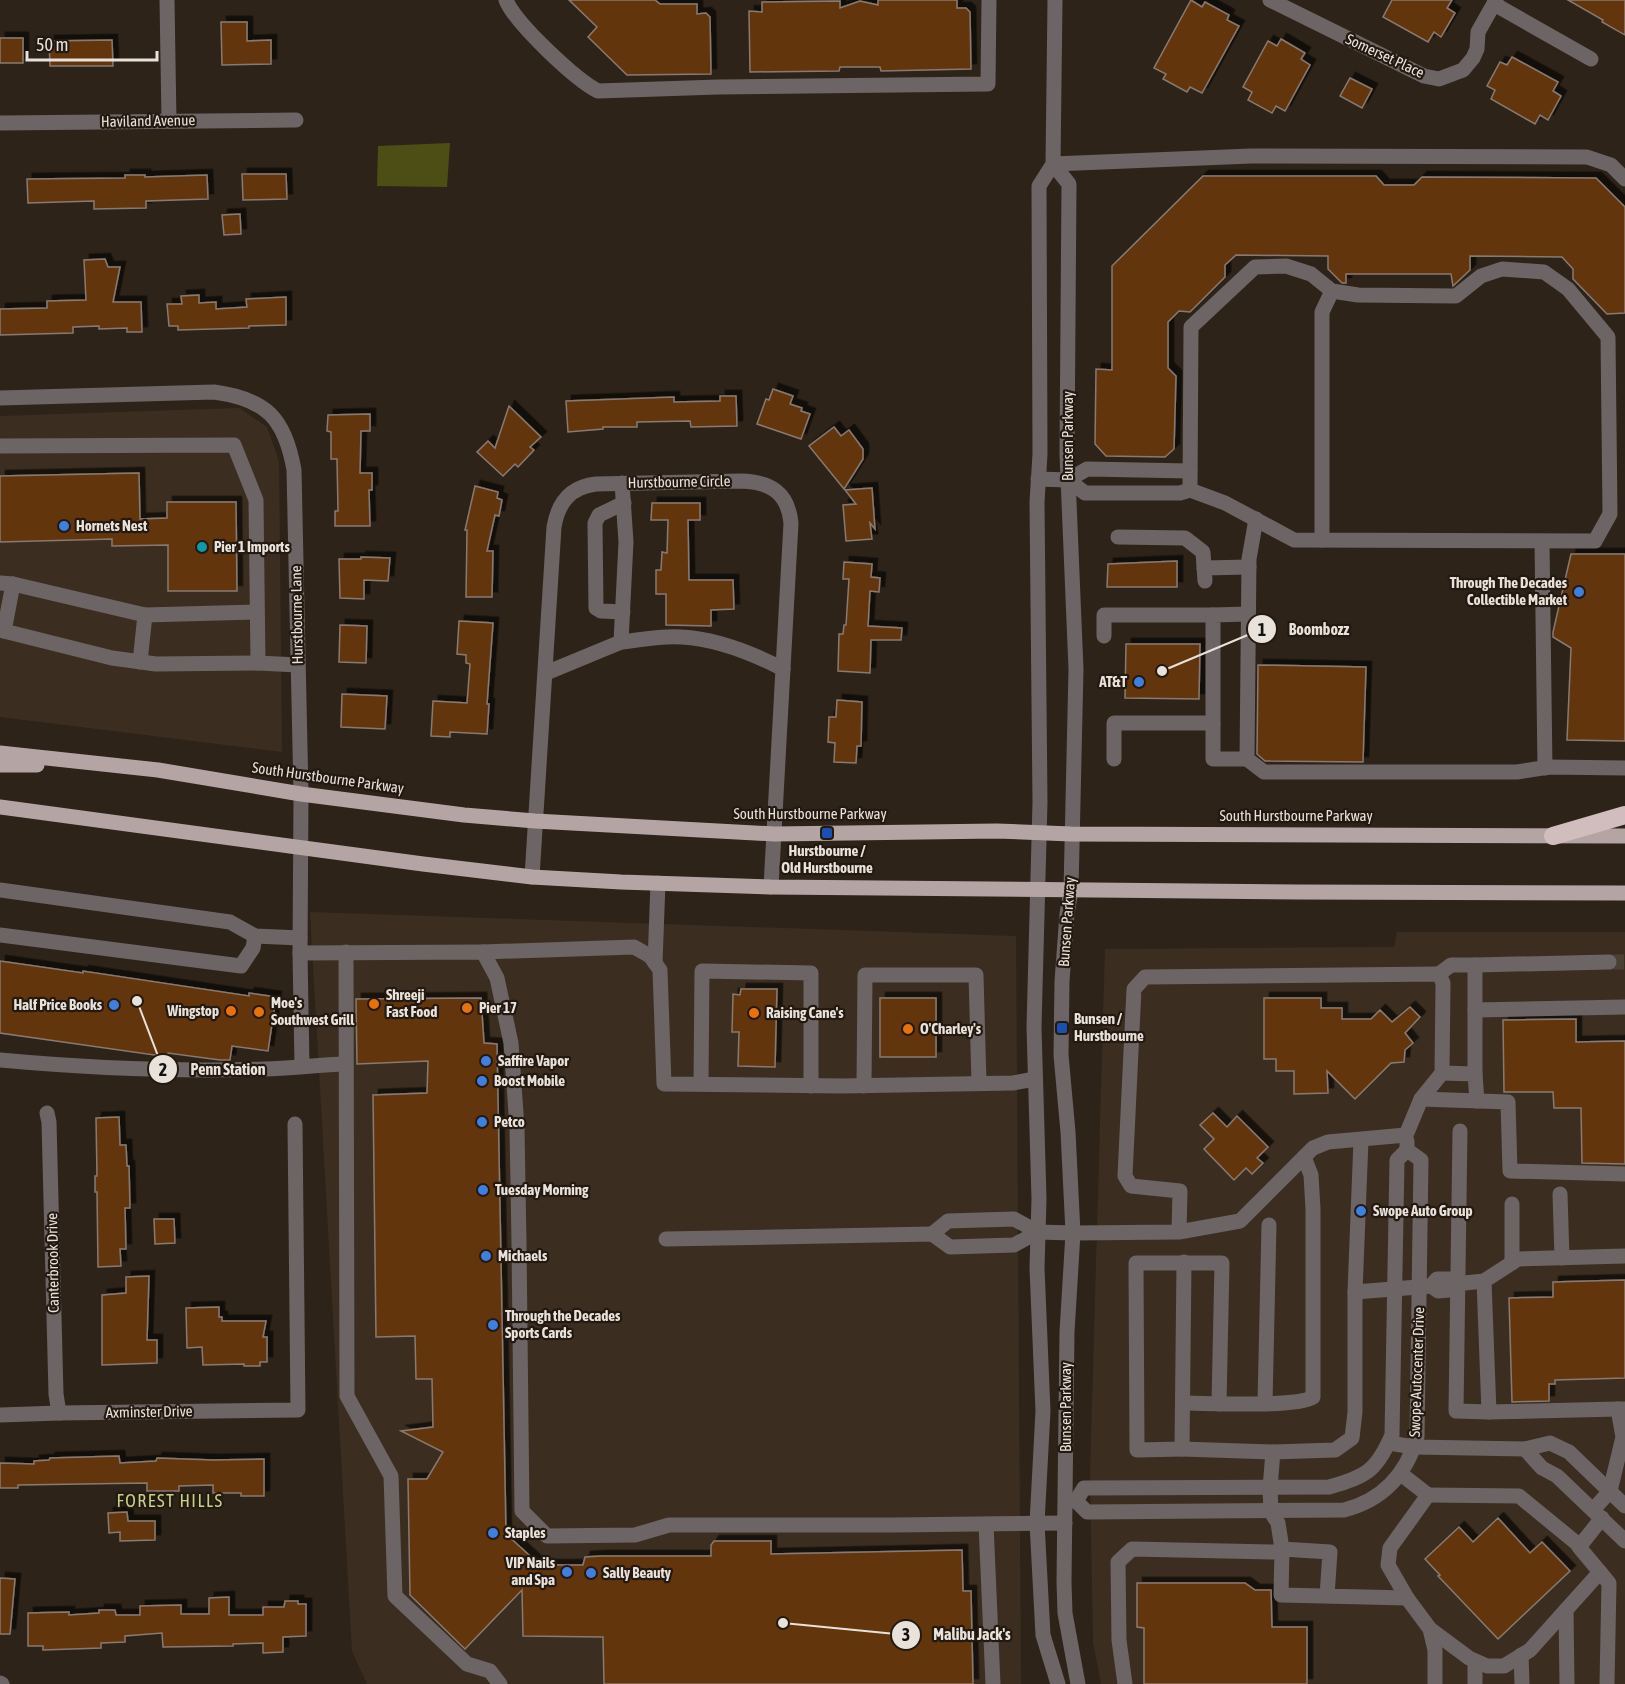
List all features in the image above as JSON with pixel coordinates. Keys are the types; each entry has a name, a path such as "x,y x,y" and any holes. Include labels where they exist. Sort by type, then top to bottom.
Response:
{"highway":[{"path":"1553,836 1625,816"}],"main road":[{"name":"South Hurstbourne Parkway","path":"0,753 158,770 301,794 464,814 535,821 774,834 996,831 1071,834 1625,836"},
{"path":"0,765 106,766"},
{"path":"0,807 532,877 771,887 1625,892"}],"street":[{"path":"167,0 169,121"},
{"path":"506,0 514,15 534,36 586,85 598,91 988,84 989,0"},
{"name":"Bunsen Parkway","path":"1055,0 1053,164 1039,186 1039,832 1034,1027 1037,1268 1043,1411 1037,1523 1043,1635 1058,1684"},
{"name":"Somerset Place","path":"1270,0 1424,76 1439,79 1463,70 1473,58 1477,49 1478,32 1495,2"},
{"path":"1495,2 1591,59"},
{"name":"Haviland Avenue","path":"0,123 296,120"},
{"path":"1053,164 1251,156 1587,157 1611,165 1625,179"},
{"name":"Bunsen Parkway","path":"1053,164 1070,184 1068,480 1076,669 1071,890 1062,981 1061,1055 1068,1132 1072,1233 1067,1332 1071,1501 1065,1523 1065,1613 1078,1684"},
{"path":"1068,480 1085,493 1180,493 1190,490 1225,503 1294,540 1595,541 1610,514 1608,337 1568,289 1544,272 1502,269 1481,276 1456,296 1358,296 1332,291 1311,274 1286,266 1255,267 1191,327 1190,490"},
{"path":"1322,540 1322,312 1332,291"},
{"name":"Hurstbourne Lane","path":"0,398 214,392 238,395 256,404 272,416 282,429 289,444 294,470 301,794 302,1066"},
{"path":"0,446 234,445 256,500 258,663"},
{"path":"1038,479 1068,480 1087,469 1190,471"},
{"name":"Hurstbourne Circle","path":"532,877 554,527 556,513 563,500 575,490 587,485 758,482 783,496 790,513 791,523 771,887"},
{"path":"621,642 626,542 622,483"},
{"path":"623,612 601,611 596,608 595,523 599,515 624,503"},
{"path":"1247,759 1249,567 1256,519"},
{"path":"1118,537 1185,538 1203,552 1204,575 1249,567"},
{"path":"1542,542 1545,768"},
{"path":"257,612 145,615 7,584 2,631 112,658 156,664 298,665"},
{"path":"1104,636 1104,615 1248,614"},
{"path":"140,662 145,615"},
{"path":"1213,615 1213,759 1247,759 1264,772 1517,772 1545,768 1625,768"},
{"path":"546,673 621,642 681,637 752,653 783,669"},
{"path":"1114,759 1114,723 1213,723"},
{"path":"655,963 658,883"},
{"path":"0,890 230,922 255,936 300,946 346,952 483,952 634,947 650,956 660,970 664,1084 864,1086 1013,1083 1035,1079"},
{"path":"0,935 241,966 253,948 255,936"},
{"path":"346,952 347,1396 390,1476 395,1596 467,1664 490,1671 500,1684"},
{"path":"483,952 497,978 511,1042 514,1084 517,1128 522,1512 547,1536 635,1535 669,1525 1065,1523"},
{"path":"1179,1232 1180,1191 1131,1186 1125,1176 1134,989 1144,977 1439,974 1450,964 1609,962"},
{"path":"1475,965 1477,1101"},
{"path":"701,1084 702,971 811,973 811,1086"},
{"path":"932,1234 948,1221 1014,1219 1038,1232 1072,1233 1179,1232 1240,1221 1313,1148 1328,1143 1361,1140 1407,1143 1421,1099 1442,1073 1443,983 1439,974"},
{"path":"864,1086 865,975 976,975 979,1083"},
{"path":"1475,1010 1625,1007"},
{"path":"0,1060 61,1066 152,1070 266,1069 346,1064"},
{"path":"1442,1073 1475,1074"},
{"path":"1421,1099 1508,1101 1510,1171 1625,1174"},
{"name":"Canterbrook Drive","path":"48,1113 56,1394 59,1413"},
{"name":"Axminster Drive","path":"0,1415 298,1410 295,1124"},
{"path":"1460,1131 1456,1284 1456,1411 1622,1409 1623,1437 1610,1491 1580,1546"},
{"path":"1219,1404 1222,1263 1136,1263 1137,1450 1273,1452 1335,1450 1352,1438 1355,1412 1355,1292 1361,1140"},
{"name":"Swope Autocenter Drive","path":"1407,1143 1421,1160 1426,1287 1417,1437 1411,1457 1401,1473 1375,1498 1362,1506 1344,1510 1271,1512 1087,1512 1071,1501 1084,1488 1329,1487 1357,1479 1376,1466 1392,1435 1397,1160 1407,1143"},
{"path":"1183,1403 1265,1403 1307,1401 1313,1397 1313,1209 1311,1175 1304,1157"},
{"path":"1560,1194 1562,1258"},
{"path":"1512,1204 1512,1263"},
{"path":"1265,1403 1269,1225"},
{"path":"666,1239 932,1234 950,1247 1014,1245 1038,1232"},
{"path":"1355,1292 1426,1287 1438,1291 1449,1290 1456,1284 1484,1281 1518,1259 1625,1256"},
{"path":"1182,1449 1184,1262"},
{"path":"1484,1281 1489,1412"},
{"path":"1389,1443 1414,1447 1525,1449 1550,1443 1569,1452 1625,1506"},
{"path":"1525,1449 1542,1468 1557,1476 1625,1541"},
{"path":"1273,1452 1271,1512 1278,1523 1282,1549 1281,1595 1407,1598"},
{"path":"1401,1473 1428,1496 1519,1496 1580,1546 1609,1583 1607,1684"},
{"path":"1186,1512 1187,1487"},
{"path":"1428,1496 1390,1548 1388,1565 1407,1598 1430,1629 1475,1661 1488,1666 1504,1666 1530,1650 1600,1572"},
{"path":"986,1524 993,1684"},
{"path":"1125,1684 1119,1640 1118,1562 1132,1549 1275,1552 1282,1549 1330,1552 1327,1596"},
{"path":"1566,1610 1567,1684"},
{"path":"1430,1629 1434,1650 1435,1684"},
{"path":"1521,1655 1522,1684"},
{"path":"1475,1661 1475,1684"}],"shaded area":[{"path":"450,143 447,187 377,186 378,146"},
{"path":"239,408 267,427 279,461 282,752 0,717 0,416"},
{"path":"310,912 1016,936 1021,1684 367,1684 352,1651"},
{"name":"Swope Auto Group","path":"1397,932 1625,932 1625,1684 1101,1684 1093,1642 1090,1473 1105,949 1394,947"}],"building":[{"path":"569,0 655,0 660,4 697,4 697,14 706,13 710,17 711,74 627,75 588,37 597,27"},
{"path":"878,0 957,0 957,8 966,8 970,12 971,69 881,71 880,67 840,67 839,71 750,72 749,11 762,12 762,2 840,1 840,8 860,1 878,5"},
{"path":"1191,0 1202,7 1205,2 1229,15 1227,20 1239,26 1202,93 1190,87 1187,92 1163,79 1166,74 1154,68"},
{"path":"1392,0 1452,0 1447,8 1455,13 1441,37 1434,32 1428,42 1383,17"},
{"path":"1568,0 1625,0 1625,35 1602,22 1603,20"},
{"path":"221,22 247,22 247,41 271,40 271,64 222,65"},
{"path":"0,38 23,38 23,63 0,63"},
{"path":"1281,39 1305,53 1301,59 1310,65 1285,111 1276,106 1272,113 1248,100 1252,92 1243,87 1268,41 1277,46"},
{"path":"112,40 113,66 50,66 49,41"},
{"path":"1512,57 1558,82 1553,91 1561,96 1548,120 1540,115 1535,124 1491,99 1495,90 1487,86 1500,62 1507,65"},
{"path":"1350,78 1372,89 1362,108 1340,96"},
{"path":"242,174 286,174 287,199 243,200"},
{"path":"125,175 145,175 145,177 207,175 208,199 146,201 146,208 94,209 94,201 28,203 27,179 125,178"},
{"path":"1203,176 1376,176 1384,185 1414,185 1422,177 1596,178 1625,207 1625,313 1607,314 1573,279 1573,269 1562,257 1470,256 1470,270 1453,286 1451,274 1346,274 1346,283 1342,283 1328,269 1328,256 1236,255 1225,265 1225,277 1190,312 1179,311 1168,322 1168,368 1176,376 1174,449 1165,457 1106,456 1095,444 1096,369 1112,370 1112,266"},
{"path":"240,214 241,234 224,235 222,215"},
{"path":"105,259 108,267 120,267 113,302 141,302 142,332 127,332 127,328 99,329 99,326 73,327 73,333 0,335 0,309 47,308 47,301 86,300 84,260"},
{"path":"199,295 199,303 216,302 216,309 247,307 246,299 286,297 286,325 178,330 178,326 169,326 167,304 182,304 181,296"},
{"path":"773,389 793,396 790,404 810,414 801,439 757,424 766,399 769,400"},
{"path":"720,396 736,396 737,426 691,427 690,421 637,422 637,427 603,427 603,429 568,432 566,401 674,397 674,402 720,401"},
{"path":"509,406 541,437 530,447 534,450 518,467 515,464 503,476 477,452 488,441 495,448"},
{"path":"370,414 370,431 361,431 360,473 372,473 372,490 369,490 370,526 335,526 335,511 338,511 337,459 331,459 331,432 327,431 328,415"},
{"path":"834,427 841,436 849,430 863,449 863,459 844,489 809,446"},
{"path":"139,473 140,519 167,518 167,502 236,502 237,591 168,591 168,545 112,546 112,539 0,542 0,476"},
{"path":"475,486 498,492 497,498 502,500 499,516 495,515 487,551 493,551 492,597 466,597 467,530 465,530"},
{"path":"872,488 875,529 870,523 872,539 846,541 843,505 856,504 845,490"},
{"path":"652,503 700,503 700,520 688,520 689,580 733,580 734,609 711,610 711,626 666,625 666,594 656,594 656,570 661,570 662,552 667,553 668,520 651,520"},
{"path":"1571,554 1625,554 1625,741 1567,740 1571,648 1553,637 1553,632"},
{"path":"361,557 390,558 388,581 364,580 364,599 340,598 339,559 361,559"},
{"path":"1177,561 1177,587 1107,587 1108,564"},
{"path":"844,562 872,564 871,577 880,578 879,592 870,591 868,626 902,628 901,640 871,640 870,673 838,671 839,634 843,634 844,625 846,625 849,579 843,579"},
{"path":"459,621 493,623 487,734 450,732 450,737 431,736 433,701 467,703 470,664 466,663 466,655 457,654"},
{"path":"340,625 367,626 366,663 339,662"},
{"path":"1126,644 1200,644 1199,699 1125,698"},
{"path":"1258,665 1366,667 1363,762 1265,761 1257,754"},
{"path":"342,694 387,696 385,729 341,727"},
{"path":"837,700 862,702 861,746 857,746 856,763 834,762 835,743 828,742 829,717 836,717"},
{"path":"0,961 249,996 249,993 276,997 268,1051 232,1046 230,1060 168,1053 168,1057 0,1033"},
{"name":"Raising Cane's","path":"741,989 777,989 775,1067 738,1066 739,1032 732,1032 733,994 740,995"},
{"path":"481,998 484,1043 497,1044 506,1534 540,1565 583,1565 585,1557 601,1556 711,1556 711,1545 714,1541 771,1541 771,1554 962,1550 963,1591 971,1591 973,1684 604,1684 603,1637 523,1636 522,1590 465,1649 410,1595 408,1479 427,1479 443,1452 401,1431 433,1427 432,1379 416,1379 415,1336 376,1337 373,1095 427,1093 428,1061 357,1064 356,999"},
{"name":"O'Charley's","path":"880,998 936,998 936,1057 880,1057"},
{"path":"1264,998 1321,998 1321,1008 1342,1008 1342,1019 1371,1019 1380,1010 1392,1022 1410,1007 1420,1017 1405,1033 1413,1043 1405,1050 1404,1062 1391,1063 1355,1099 1327,1071 1328,1093 1294,1094 1294,1071 1276,1071 1276,1059 1264,1059"},
{"path":"1576,1019 1576,1042 1625,1041 1625,1164 1582,1163 1581,1108 1554,1108 1553,1092 1504,1092 1503,1020"},
{"path":"1213,1113 1227,1127 1237,1116 1268,1147 1257,1158 1263,1163 1252,1174 1246,1168 1234,1180 1204,1149 1214,1139 1200,1125"},
{"path":"119,1117 120,1145 126,1145 127,1166 129,1166 130,1208 125,1208 126,1249 120,1249 121,1266 98,1267 97,1192 95,1192 96,1118"},
{"path":"154,1219 174,1219 175,1243 155,1244"},
{"path":"149,1276 147,1340 157,1340 157,1363 102,1365 102,1295 126,1293 126,1277"},
{"path":"1625,1280 1625,1378 1555,1380 1555,1384 1549,1384 1549,1401 1512,1402 1509,1298 1553,1297 1553,1282"},
{"path":"219,1307 219,1317 222,1317 222,1321 266,1321 263,1337 267,1337 267,1362 260,1362 260,1366 203,1365 202,1347 187,1348 186,1308"},
{"path":"119,1456 120,1463 156,1461 157,1458 264,1459 264,1496 213,1493 213,1485 179,1486 179,1491 147,1491 147,1483 18,1485 18,1488 0,1488 0,1463 34,1464 34,1461 50,1458"},
{"path":"127,1512 128,1521 155,1521 155,1540 120,1541 120,1532 109,1533 108,1513"},
{"path":"1498,1518 1530,1553 1542,1542 1570,1571 1498,1639 1438,1576 1440,1575 1425,1559 1459,1527 1473,1542"},
{"path":"0,1578 15,1579 10,1634 0,1634"},
{"path":"1137,1583 1245,1583 1255,1590 1271,1590 1272,1627 1307,1627 1307,1684 1144,1684 1144,1628 1137,1627"},
{"path":"229,1597 229,1615 263,1615 263,1607 284,1607 285,1601 298,1601 298,1604 306,1604 306,1636 283,1637 283,1652 263,1653 263,1643 163,1647 162,1633 125,1636 125,1642 101,1643 101,1648 43,1650 43,1646 28,1646 28,1613 69,1612 69,1615 115,1610 116,1615 140,1615 140,1606 181,1605 181,1614 209,1614 209,1598"}],"tunnel":[{"path":"1609,962 1625,962"}],"place":[{"name":"Hornets Nest","path":"64,526"},
{"name":"Pier 1 Imports","path":"202,547"},
{"name":"Through The Decades Collectible Market","path":"1579,592"},
{"name":"Boombozz","path":"1162,671"},
{"name":"AT&T","path":"1139,682"},
{"name":"Hurstbourne / Old Hurstbourne","path":"827,833"},
{"name":"Penn Station","path":"137,1001"},
{"name":"Shreeji Fast Food","path":"374,1004"},
{"name":"Half Price Books","path":"114,1005"},
{"name":"Pier 17","path":"467,1008"},
{"name":"Wingstop","path":"231,1011"},
{"name":"Moe's Southwest Grill","path":"259,1012"},
{"name":"Raising Cane's","path":"754,1013"},
{"name":"Bunsen / Hurstbourne","path":"1062,1028"},
{"name":"O'Charley's","path":"908,1029"},
{"name":"Saffire Vapor","path":"486,1061"},
{"name":"Boost Mobile","path":"482,1081"},
{"name":"Petco","path":"482,1122"},
{"name":"Tuesday Morning","path":"483,1190"},
{"name":"Swope Auto Group","path":"1361,1211"},
{"name":"Michaels","path":"486,1256"},
{"name":"Through the Decades Sports Cards","path":"493,1325"},
{"name":"Staples","path":"493,1533"},
{"name":"VIP Nails and Spa","path":"567,1572"},
{"name":"Sally Beauty","path":"591,1573"},
{"name":"Malibu Jack's","path":"783,1623"}],"district":[{"name":"FOREST HILLS","path":"170,1501"}]}
